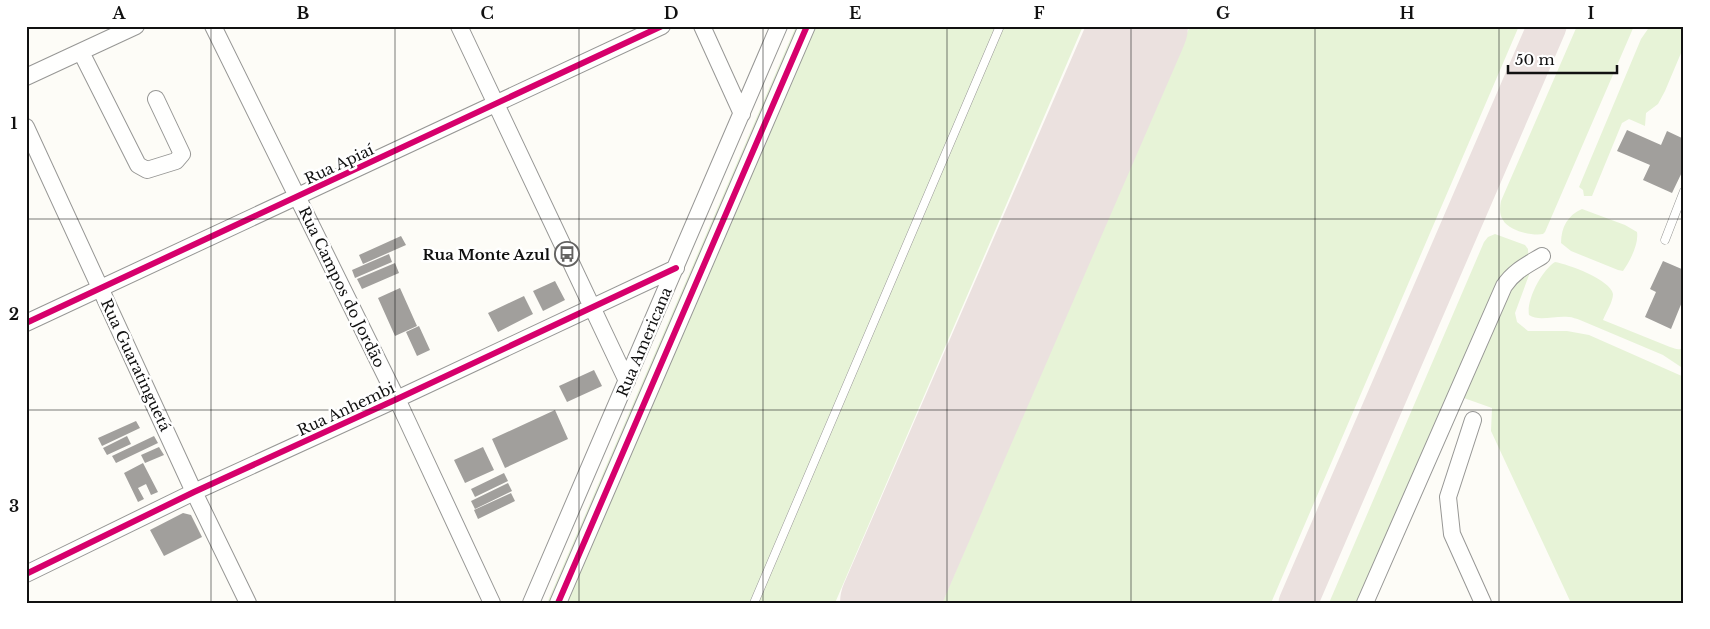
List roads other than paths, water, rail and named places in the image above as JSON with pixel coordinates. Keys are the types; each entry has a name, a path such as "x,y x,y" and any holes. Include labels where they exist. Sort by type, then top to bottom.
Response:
{"street":[{"path":"26,77 136,26"},
{"name":"Rua Campos do Jordão","path":"213,26 397,399 491,602"},
{"path":"458,26 627,381"},
{"name":"Rua Apiaí","path":"26,323 662,26"},
{"path":"702,26 742,114"},
{"name":"Rua Americana","path":"531,603 779,26"},
{"path":"558,603 807,26"},
{"path":"81,52 138,164 147,170 176,161 182,154 156,99"},
{"name":"Rua Guaratinguetá","path":"26,127 194,492 248,603"},
{"path":"1365,603 1504,286 1520,268 1542,256"},
{"name":"Rua Anhembi","path":"26,574 194,492 676,268"},
{"path":"1473,420 1448,496 1452,534 1483,603"}],"lane":[{"path":"754,603 1000,26"},
{"path":"1665,240 1684,191"}],"place":[{"name":"Rua Monte Azul","path":"567,254"}]}
